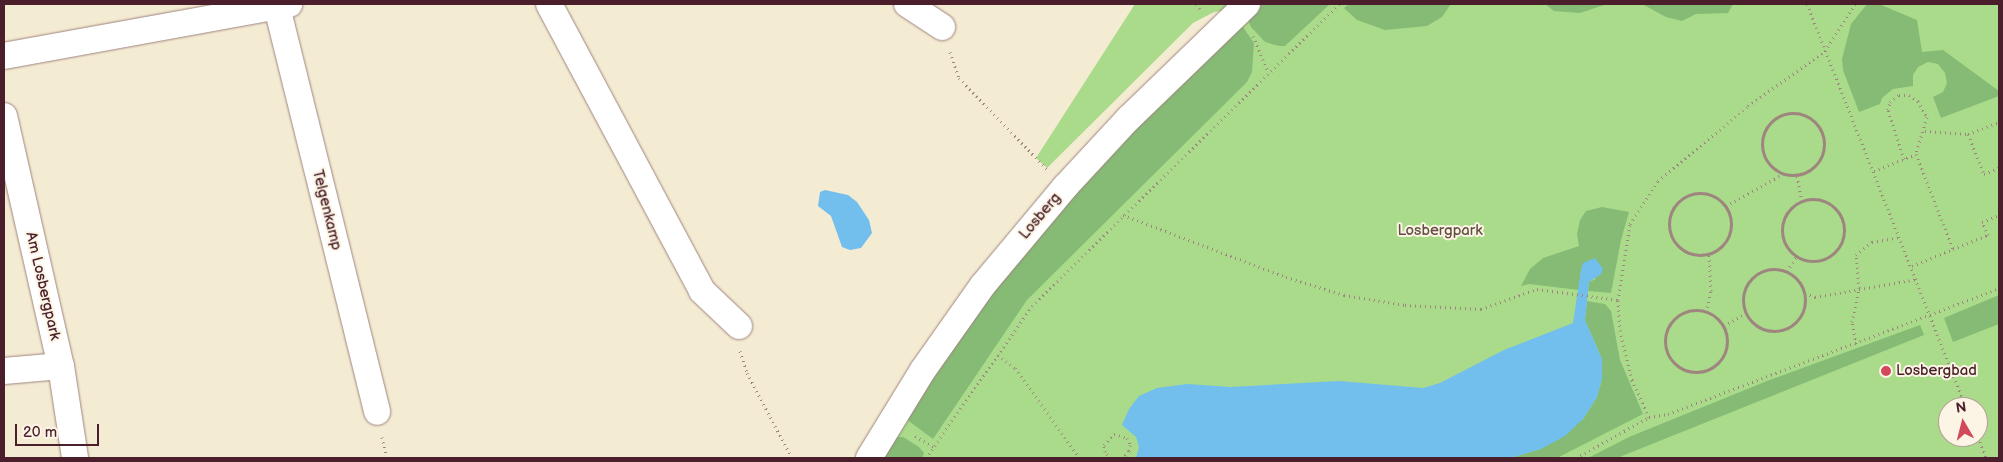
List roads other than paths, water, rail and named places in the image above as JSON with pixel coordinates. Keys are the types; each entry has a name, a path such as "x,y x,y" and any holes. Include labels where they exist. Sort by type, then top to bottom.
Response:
{"street":[{"path":"549,4 702,291 739,326"},
{"path":"907,4 942,26"},
{"name":"Telgenkamp","path":"4,56 283,5 377,412"},
{"name":"Losberg","path":"869,458 923,370 982,284 1065,187 1129,118 1242,8"},
{"name":"Am Losbergpark","path":"4,116 61,366 75,458"},
{"path":"4,371 61,366"}],"water":[{"path":"825,190 848,195 857,202 869,220 872,233 861,248 850,250 842,247 831,216 818,206 820,192"},
{"path":"1595,258 1603,269 1601,274 1589,282 1585,320 1602,359 1602,379 1597,397 1583,419 1565,436 1541,449 1511,458 1136,458 1139,447 1136,437 1122,425 1129,409 1139,396 1157,388 1187,384 1231,387 1339,381 1423,388 1440,383 1504,350 1573,323 1583,263"}],"place":[{"name":"Losbergbad","path":"1886,371"}],"park label":[{"name":"Losbergpark","path":"1440,231"}]}
